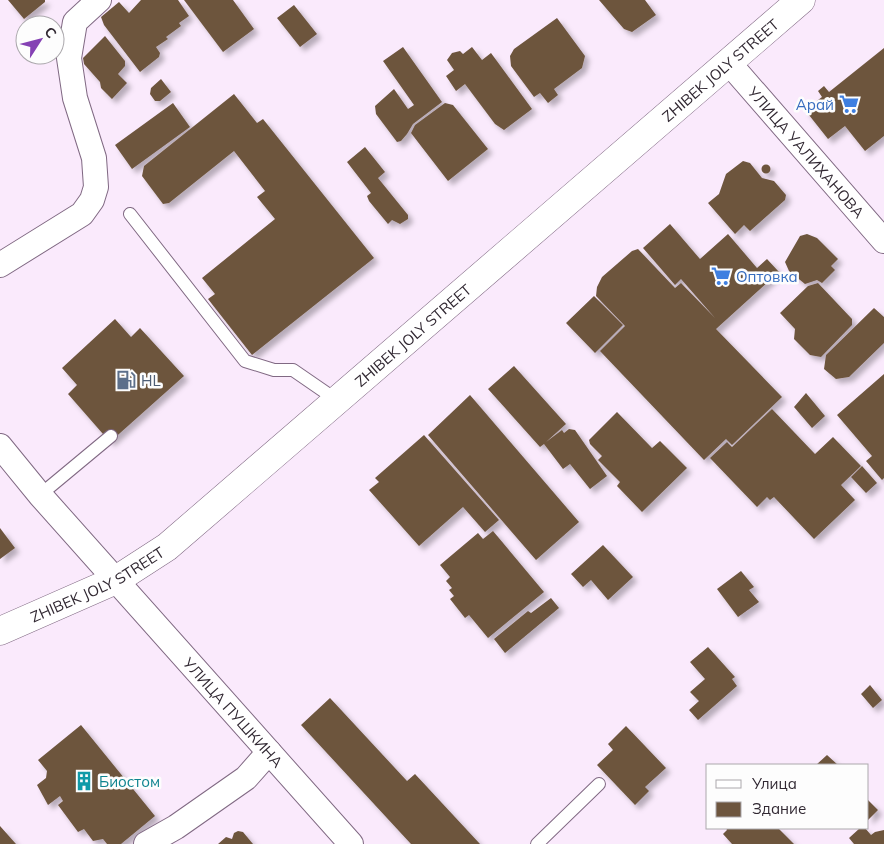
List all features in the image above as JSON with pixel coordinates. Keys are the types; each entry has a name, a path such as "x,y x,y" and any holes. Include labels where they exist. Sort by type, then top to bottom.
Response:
{"highway":[{"name":"ZHIBEK JOLY STREET","path":"0,631 116,580 167,547 801,0"}],"street":[{"path":"0,265 82,214 92,200 96,187 94,158 75,98 69,58 75,22 99,0"},
{"name":"УЛИЦА УАЛИХАНОВА","path":"729,63 884,241"},
{"name":"УЛИЦА ПУШКИНА","path":"0,446 40,495 351,844"},
{"path":"146,844 176,827 246,778 269,752"}],"lane":[{"path":"130,214 246,361 274,370 293,370 338,401"},
{"path":"40,495 111,436"},
{"path":"537,844 599,784"}],"building":[{"path":"8,0 45,0 29,15 21,15"},
{"path":"141,0 178,0 189,16 179,23 181,26 166,37 168,39 156,47 160,53 159,57 140,72 104,25 101,17 119,2 129,13"},
{"path":"184,0 233,0 254,29 223,52"},
{"path":"599,0 645,0 656,15 632,32 624,29"},
{"path":"294,5 317,34 300,47 277,18"},
{"path":"557,18 585,56 582,68 554,89 558,95 548,103 540,93 534,97 511,66 510,56 514,49"},
{"path":"105,36 125,61 125,66 118,74 127,83 112,99 101,88 100,82 84,64 83,58"},
{"path":"403,47 442,102 413,124 401,141 397,142 376,114 375,106 394,89 408,109 414,105 383,61"},
{"path":"472,47 482,60 491,53 532,109 504,130 495,124 465,84 456,91 446,76 454,70 447,60 452,53 460,51 463,54"},
{"name":"Арай","path":"884,48 884,136 865,151 845,126 828,139 805,110 822,97 818,91 824,86 829,92"},
{"path":"161,79 171,92 160,101 155,101 150,94 151,88"},
{"path":"234,94 257,123 263,119 374,258 252,355 208,299 215,294 202,278 275,219 257,197 265,191 234,151 169,203 163,204 142,176 144,166"},
{"path":"173,103 190,127 132,169 115,145"},
{"path":"445,103 453,105 488,149 448,181 411,133 415,125"},
{"path":"365,147 385,172 378,178 408,215 408,219 400,224 392,220 388,224 369,201 367,196 371,193 347,162"},
{"path":"743,161 750,163 762,178 774,181 786,195 785,200 750,231 744,225 735,234 708,203 719,194 726,174"},
{"path":"766,164 771,169 766,174 761,169"},
{"path":"670,224 700,259 728,234 757,268 767,259 779,272 716,329 782,397 732,445 726,439 704,460 600,351 625,326 596,296 597,287 602,277 632,251 638,249 675,288 681,283 715,318 681,279 675,285 643,248"},
{"path":"807,234 817,238 838,259 831,266 835,270 822,283 817,280 805,284 789,271 785,262 800,236"},
{"path":"818,283 852,319 852,325 821,357 810,355 794,339 795,329 780,313 808,286"},
{"path":"594,296 623,325 595,353 566,323"},
{"path":"874,308 884,317 884,343 849,377 836,379 824,369 826,355"},
{"name":"HL","path":"115,319 131,337 140,328 184,376 110,442 68,394 77,385 62,368"},
{"path":"514,366 566,424 546,442 562,430 564,433 569,429 575,430 607,476 590,489 570,464 563,469 544,444 540,447 488,389"},
{"path":"884,374 884,478 882,480 866,461 872,456 837,415"},
{"path":"806,393 825,416 812,428 794,407"},
{"path":"470,395 579,522 536,560 428,435"},
{"path":"772,409 815,454 833,437 861,466 841,485 855,500 814,539 774,497 770,500 767,497 757,507 710,458 727,442 732,447"},
{"path":"617,412 652,448 660,441 687,468 642,512 617,486 620,482 598,460 602,456 590,444 589,440"},
{"path":"424,435 499,520 485,532 463,507 419,546 369,490 379,482 375,478"},
{"path":"862,466 877,483 866,493 851,477"},
{"path":"0,528 15,548 0,559"},
{"path":"493,531 544,592 488,638 469,615 465,618 450,599 454,596 449,590 452,588 446,581 450,577 440,565 478,533 483,539"},
{"path":"603,545 633,577 608,600 591,580 583,587 571,574"},
{"path":"741,571 754,587 749,590 759,602 738,617 717,589"},
{"path":"551,598 559,608 505,653 494,639 528,611 531,613"},
{"path":"708,647 735,677 732,679 737,686 698,720 689,710 699,701 690,692 705,679 690,662"},
{"path":"870,685 882,700 873,708 861,694"},
{"path":"330,698 407,781 415,774 480,844 411,844 301,725"},
{"name":"Биостом","path":"81,725 155,816 121,844 107,844 103,839 93,841 84,829 78,832 58,805 63,801 60,796 48,805 37,785 46,778 47,771 38,760"},
{"path":"626,726 666,768 645,787 649,791 635,805 597,765 613,750 608,744"},
{"path":"827,755 837,764 817,764"},
{"path":"869,801 878,810 869,819"},
{"path":"0,826 16,844 0,844"},
{"path":"779,829 794,844 732,844 723,834 727,830"},
{"path":"859,829 866,829 871,835 884,830 884,844 854,844 849,838"},
{"path":"238,831 243,832 253,844 218,844 226,837 232,839 234,833"}],"place":[{"name":"Арай","path":"849,104"},
{"name":"Оптовка","path":"721,276"},
{"name":"HL","path":"126,380"},
{"name":"Биостом","path":"84,781"}]}
